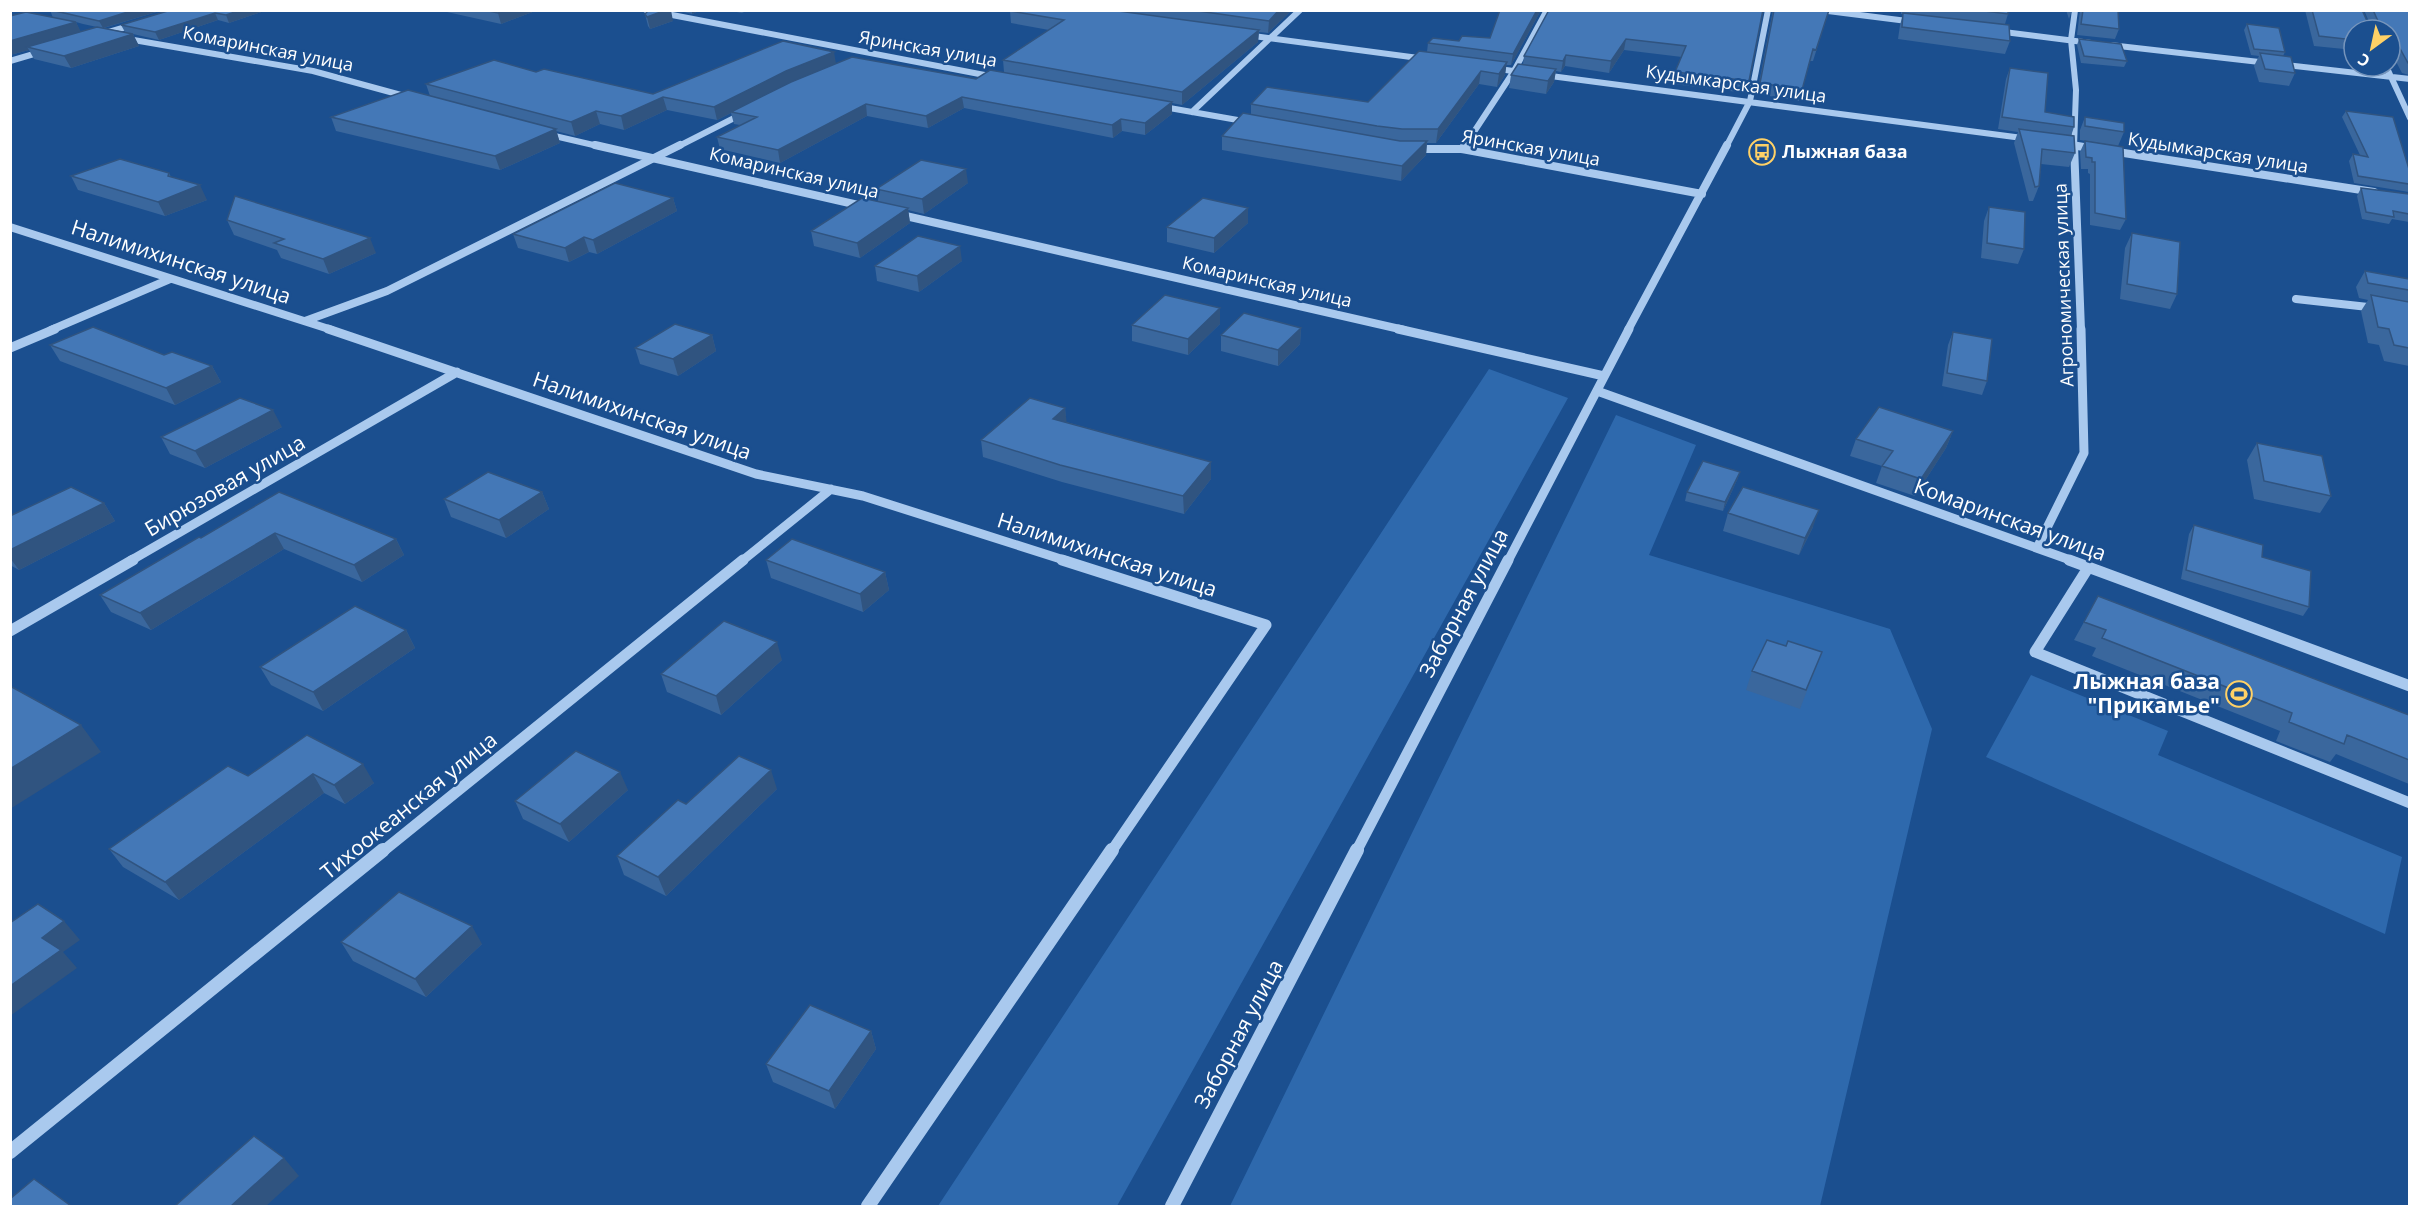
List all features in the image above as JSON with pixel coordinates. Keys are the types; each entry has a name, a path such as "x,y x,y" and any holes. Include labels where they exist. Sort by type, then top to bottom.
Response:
{"street":[{"name":"Яринская улица","path":"646,10 998,78"},
{"path":"1192,112 1300,10"},
{"path":"1462,149 1514,71 1547,10"},
{"name":"Заборная улица","path":"1172,1206 1604,376 1750,101 1768,10"},
{"path":"1820,10 1923,23"},
{"name":"Агрономическая улица","path":"2037,548 2084,453 2080,272 2074,145 2076,90 2071,40 2075,10"},
{"path":"90,34 101,34 142,22"},
{"path":"1991,31 2095,43"},
{"path":"1233,33 1432,60"},
{"name":"Комаринская улица","path":"101,34 313,70 425,101"},
{"path":"2107,44 2342,71"},
{"path":"10,61 56,47"},
{"path":"863,59 873,55"},
{"name":"Кудымкарская улица","path":"1479,66 2039,141"},
{"path":"2392,78 2409,118"},
{"path":"1147,104 1262,124"},
{"path":"305,321 387,291 749,110"},
{"name":"Комаринская улица","path":"537,132 582,144 874,208"},
{"name":"Кудымкарская улица","path":"2050,142 2381,193"},
{"name":"Яринская улица","path":"1400,149 1462,149 1702,194"},
{"name":"Комаринская улица","path":"886,211 1604,376"},
{"name":"Налимихинская улица","path":"10,227 305,321 756,474 863,496 1266,625 868,1206"},
{"path":"10,348 170,279"},
{"path":"2296,299 2358,304 2389,310"},
{"name":"Бирюзовая улица","path":"10,631 457,372"},
{"name":"Комаринская улица","path":"1596,392 2037,548 2409,686"},
{"name":"Тихоокеанская улица","path":"10,1152 831,489"},
{"path":"2088,568 2035,652 2409,803"}],"shaded area":[{"path":"1489,369 1568,398 1117,1206 938,1206"},
{"path":"1616,415 1696,445 1649,555 1890,629 1932,729 1820,1206 1230,1206"},
{"path":"2031,675 2168,731 2158,755 2402,857 2385,934 1986,757"}],"building":[{"path":"51,10 134,10 99,21"},
{"path":"171,10 241,10 226,15 215,13 155,32 121,25"},
{"path":"484,10 506,10 498,13"},
{"path":"649,10 666,10 647,17 645,14"},
{"path":"1011,10 1111,10 1259,30 1182,92 1003,60 1064,20"},
{"path":"1191,10 1279,10 1269,21"},
{"path":"1500,10 1537,10 1513,54 1428,43 1433,38 1459,41 1462,36 1490,38"},
{"path":"1549,10 1763,10 1749,81 1675,72 1686,46 1626,39 1611,61 1566,55 1563,61 1524,56"},
{"path":"1774,10 1829,10 1816,50 1813,49 1802,90 1760,83"},
{"path":"1976,10 2008,10 2008,14"},
{"path":"2083,10 2118,10 2119,29 2081,24"},
{"path":"2312,10 2362,10 2366,18 2342,18 2342,39 2319,36"},
{"path":"2373,10 2409,10 2408,63 2402,52 2402,18 2377,18"},
{"path":"26,12 76,22 10,41 10,16"},
{"path":"1903,13 2009,25 2010,41 1902,27"},
{"path":"2247,24 2279,28 2285,52 2254,49"},
{"path":"97,27 133,34 64,56 27,47"},
{"path":"2079,39 2121,44 2127,61 2084,56"},
{"path":"783,41 834,52 786,71 714,107 663,97 621,116 596,111 571,122 426,84 494,60 536,72 544,69 653,94"},
{"path":"1419,51 1507,62 1499,74 1481,71 1438,129 1377,126 1251,104 1267,87 1368,102"},
{"path":"2260,53 2291,57 2295,73 2265,69"},
{"path":"852,57 976,79 990,70 1172,102 1145,123 1121,119 1112,125 962,97 926,116 866,104 778,150 717,137 757,117 731,112 791,82"},
{"path":"1518,64 1556,69 1548,81 1511,75"},
{"path":"2010,68 2048,73 2045,112 2074,117 2074,127 2002,117"},
{"path":"408,90 556,129 495,156 331,117"},
{"path":"2346,111 2393,117 2409,169 2409,184 2358,176 2353,154 2368,157"},
{"path":"1243,113 1400,141 1427,141 1402,166 1222,136"},
{"path":"2085,117 2124,123 2124,132 2085,126"},
{"path":"2019,129 2074,136 2075,153 2042,149 2039,186 2035,187"},
{"path":"2085,141 2123,147 2126,219 2095,213 2095,162 2092,162 2092,158 2086,157"},
{"path":"120,159 169,173 168,176 200,185 158,202 71,176"},
{"path":"921,160 966,169 922,199 876,189"},
{"path":"615,183 673,198 593,240 584,237 565,248 513,234"},
{"path":"2361,188 2409,194 2409,214 2393,211 2394,217 2366,212"},
{"path":"235,196 370,238 323,259 274,243 284,239 227,220"},
{"path":"862,198 908,208 857,243 811,231"},
{"path":"1203,198 1248,208 1214,238 1167,227"},
{"path":"1989,207 2025,212 2024,249 1987,243"},
{"path":"2132,233 2180,242 2177,294 2127,284"},
{"path":"918,236 960,246 917,276 875,266"},
{"path":"2365,271 2409,279 2409,290 2368,283"},
{"path":"1165,295 1220,308 1188,339 1132,325"},
{"path":"2371,295 2409,302 2409,348 2394,345 2389,329 2378,327"},
{"path":"1244,313 1301,328 1278,350 1221,335"},
{"path":"675,324 712,335 673,359 635,348"},
{"path":"93,327 164,355 172,352 212,366 166,388 50,345"},
{"path":"1953,332 1992,339 1987,381 1947,373"},
{"path":"240,398 273,410 195,451 161,437"},
{"path":"1030,398 1065,408 1053,419 1211,462 1183,496 1060,465 981,440"},
{"path":"1879,407 1953,431 1921,479 1882,466 1893,451 1856,439"},
{"path":"2257,443 2322,456 2331,496 2264,481"},
{"path":"1703,461 1740,472 1725,502 1687,492"},
{"path":"488,472 542,492 499,520 444,499"},
{"path":"71,487 104,503 10,550 10,516"},
{"path":"1743,487 1819,510 1805,538 1728,513"},
{"path":"279,492 396,539 354,565 275,533 140,613 100,595 199,537 201,538"},
{"path":"2194,525 2263,545 2262,557 2311,571 2309,607 2186,570"},
{"path":"792,539 885,572 860,594 766,560"},
{"path":"2098,596 2409,715 2409,760 2347,735 2344,744 2289,722 2292,713 2102,638 2106,630 2084,622"},
{"path":"355,606 406,630 313,692 260,667"},
{"path":"724,621 777,642 716,696 661,674"},
{"path":"1767,640 1786,646 1788,641 1822,652 1806,690 1752,671"},
{"path":"10,686 81,725 10,769"},
{"path":"307,735 363,764 334,785 313,774 165,882 109,849 228,766 248,776"},
{"path":"576,751 620,772 560,824 515,801"},
{"path":"739,756 771,770 658,877 617,856 678,800 686,804"},
{"path":"399,892 472,926 415,979 341,942"},
{"path":"38,904 64,921 42,938 61,950 10,986 10,923"},
{"path":"810,1005 871,1031 829,1091 766,1064"},
{"path":"254,1136 284,1158 231,1206 175,1206"},
{"path":"34,1179 71,1206 10,1206 10,1199"}],"place":[{"name":"Лыжная база","path":"1762,152"},
{"name":"Лыжная база \"Прикамье\"","path":"2239,694"}]}
